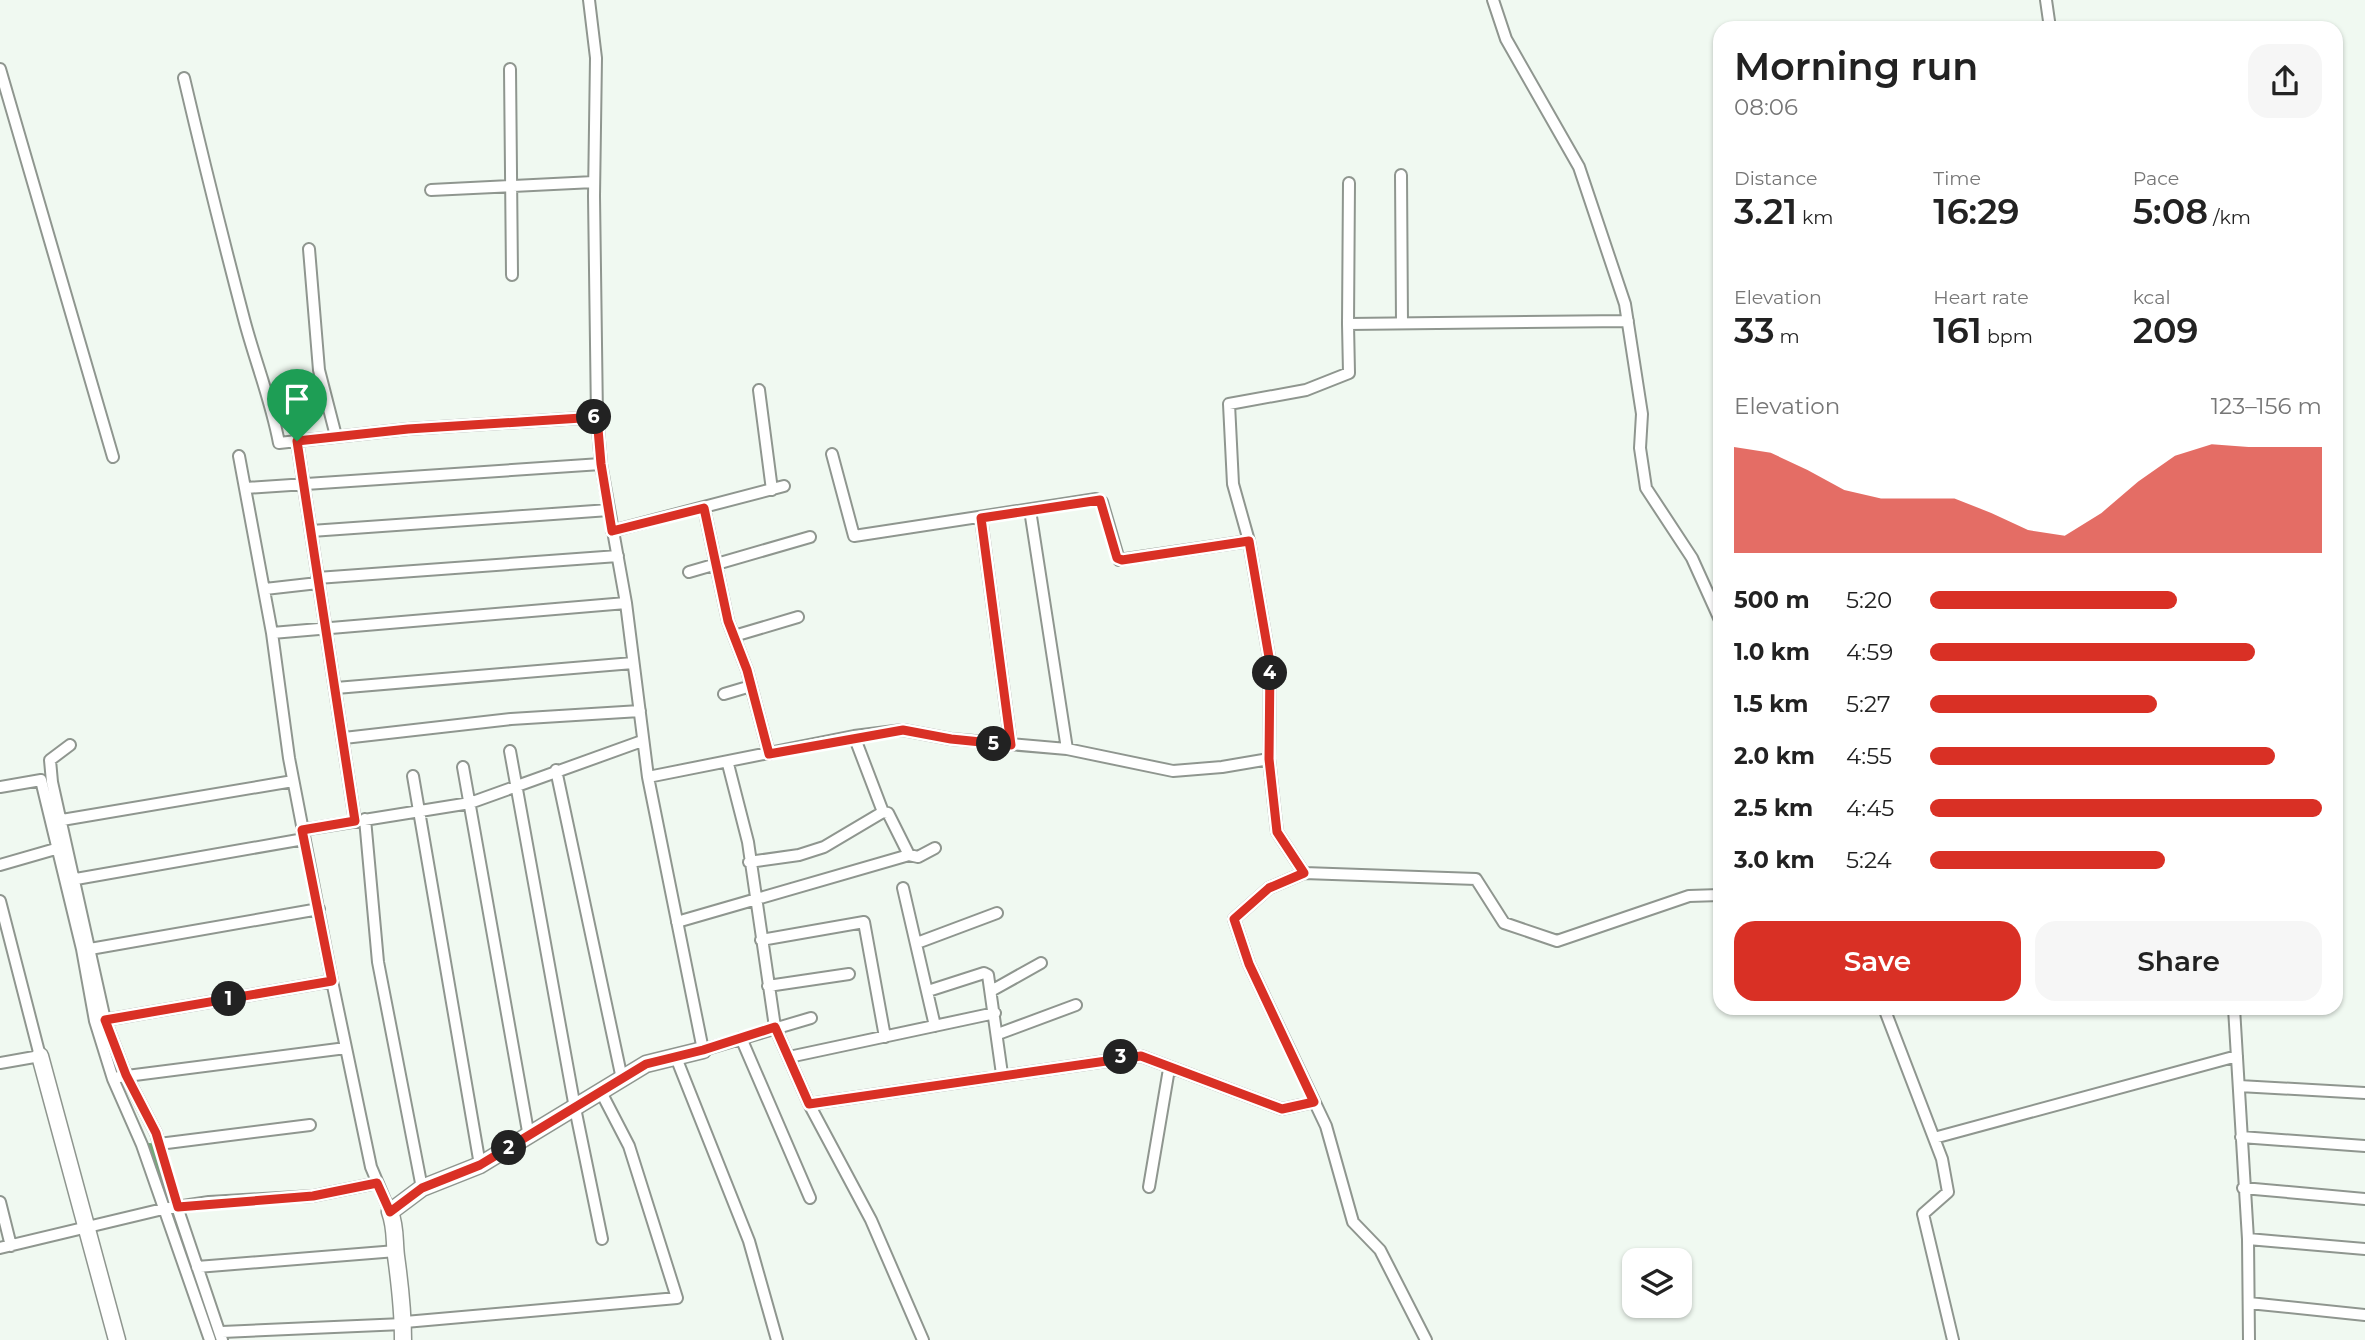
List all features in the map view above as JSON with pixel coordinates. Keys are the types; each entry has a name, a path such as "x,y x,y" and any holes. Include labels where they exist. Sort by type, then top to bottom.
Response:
{"street":[{"path":"589,0 596,58 594,182 597,417 601,464 626,603 648,778 703,1050"},
{"path":"1493,0 1506,39 1579,167 1625,304 1642,414 1640,448 1646,488 1692,558 1713,604"},
{"path":"2046,0 2049,21"},
{"path":"0,69 113,457"},
{"path":"510,69 512,275"},
{"path":"184,78 220,228 246,325 272,406 279,443 336,436 597,417"},
{"path":"1401,174 1402,323"},
{"path":"431,190 594,182"},
{"path":"1304,873 1277,832 1269,759 1270,663 1249,541 1233,484 1229,404 1306,390 1349,373 1349,183"},
{"path":"309,249 319,370 336,436"},
{"path":"1348,324 1628,321"},
{"path":"760,390 772,490"},
{"path":"297,441 324,627 360,820 378,962 422,1188"},
{"path":"832,454 854,536 1100,500 1119,560 1249,541"},
{"path":"239,456 265,589 293,781 332,981 371,1167 396,1228 403,1329"},
{"path":"246,488 601,464"},
{"path":"612,531 784,486"},
{"path":"704,508 728,621 751,686 769,754"},
{"path":"311,531 609,510"},
{"path":"1030,510 1067,749"},
{"path":"981,518 1011,745"},
{"path":"689,572 810,537"},
{"path":"265,589 318,580 618,556"},
{"path":"272,633 626,603"},
{"path":"734,636 798,617"},
{"path":"336,688 633,663"},
{"path":"724,694 751,686"},
{"path":"344,738 511,719 640,711"},
{"path":"648,778 728,764 854,736 903,730 951,739 1067,749 1173,771 1222,767 1269,759"},
{"path":"854,736 883,812"},
{"path":"76,879 303,834 360,820 470,803 642,741"},
{"path":"69,745 50,760 105,1020 126,1075 159,1144 197,1268 222,1336 403,1329 677,1298 629,1146 601,1092"},
{"path":"510,751 575,1108 602,1239"},
{"path":"728,764 748,842 754,901 775,1027 809,1104 871,1220 923,1340"},
{"path":"463,767 528,1137"},
{"path":"556,770 622,1079"},
{"path":"413,776 480,1165"},
{"path":"0,787 41,780 59,848 95,1021 113,1079 142,1145 210,1340"},
{"path":"62,820 293,781"},
{"path":"749,862 799,856 824,847 883,812 888,813 909,855"},
{"path":"0,865 59,848"},
{"path":"677,922 909,855 918,857 936,848"},
{"path":"1426,1340 1380,1251 1353,1222 1326,1126 1249,964 1234,919 1269,888 1304,873 1476,879 1504,923 1557,941 1689,896 1713,895"},
{"path":"903,888 935,1026"},
{"path":"0,901 117,1340"},
{"path":"90,949 319,909"},
{"path":"917,943 997,913"},
{"path":"761,940 864,922 885,1037"},
{"path":"991,991 1041,963"},
{"path":"928,991 984,973 989,977 1002,1074"},
{"path":"768,986 849,974"},
{"path":"105,1020 332,981"},
{"path":"998,1034 1076,1005"},
{"path":"789,1057 995,1013"},
{"path":"1887,1015 1934,1138 1948,1192 1923,1214 1953,1340"},
{"path":"2234,1015 2248,1239 2249,1340"},
{"path":"390,1212 422,1188 480,1165 646,1064 811,1018"},
{"path":"741,1038 810,1198"},
{"path":"113,1079 126,1075 346,1048"},
{"path":"676,1055 749,1241 777,1340"},
{"path":"0,1063 40,1056"},
{"path":"809,1104 1132,1056 1141,1056 1169,1069 1282,1109 1314,1102"},
{"path":"1934,1138 2237,1056"},
{"path":"1149,1187 1169,1069"},
{"path":"2239,1086 2365,1093"},
{"path":"159,1144 310,1125"},
{"path":"2241,1136 2365,1146"},
{"path":"0,1202 5,1247 163,1209 313,1196 377,1183"},
{"path":"2243,1188 2365,1199"},
{"path":"2248,1239 2365,1249"},
{"path":"197,1268 396,1251"},
{"path":"2249,1303 2365,1315"}],"waterway":[{"path":"150,1148 202,1297"}],"route":[{"path":"597,417 601,464 612,531 704,508 728,621 747,670 769,754 854,736 903,730 951,739 1011,745 981,518 1100,500 1119,560 1249,541 1270,663 1269,759 1277,832 1304,873 1269,888 1234,919 1249,964 1314,1102 1282,1109 1169,1069 1141,1056 1063,1065 809,1104 775,1027 703,1050 646,1064 480,1165 422,1188 390,1212 377,1183 313,1196 209,1202 178,1207 156,1133 126,1075 105,1020 332,981 302,830 355,821 297,441 408,429 597,417"}]}
